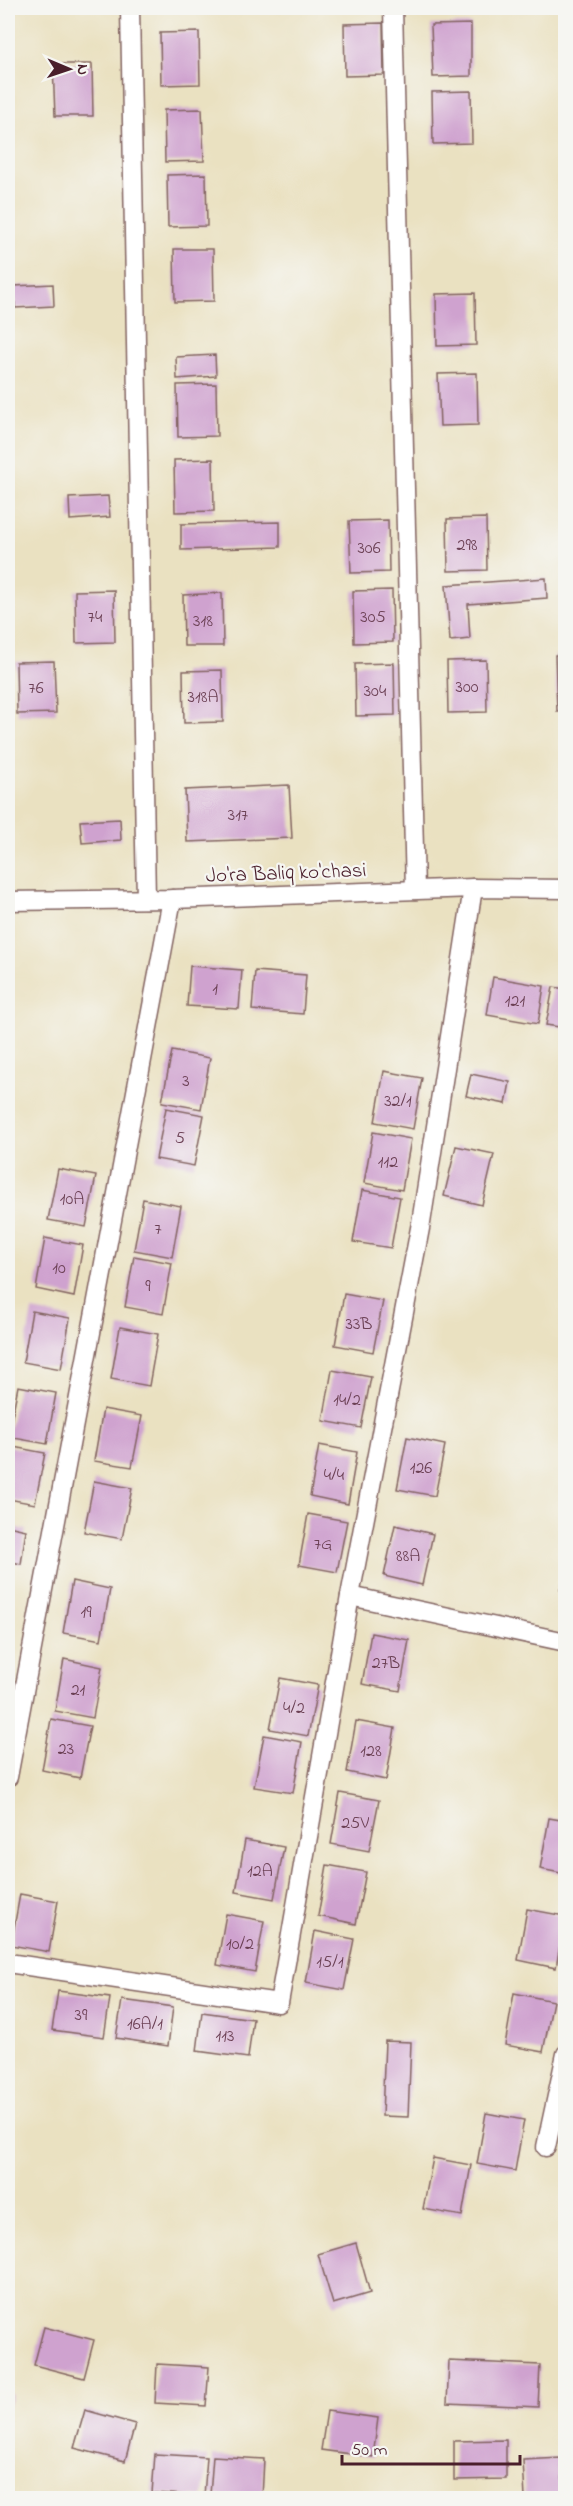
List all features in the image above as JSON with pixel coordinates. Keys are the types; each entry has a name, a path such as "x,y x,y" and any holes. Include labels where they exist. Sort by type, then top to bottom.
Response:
{"street":[{"path":"130,8 146,899"},
{"path":"393,8 415,890"},
{"path":"8,1963 279,2003 350,1596 421,1223 473,888"},
{"name":"Jo'ra Baliq ko'chasi","path":"8,901 172,899 473,888 566,889"},
{"path":"8,1777 172,899"},
{"path":"350,1596 566,1642"},
{"path":"546,2147 566,2054"}],"building":[{"path":"383,23 384,75 345,76 344,24"},
{"path":"471,24 471,76 433,77 431,25"},
{"path":"199,32 200,84 161,85 160,33"},
{"path":"53,64 92,64 93,116 55,116"},
{"path":"471,91 472,143 433,144 432,92"},
{"path":"202,109 204,161 165,162 164,110"},
{"path":"206,174 207,226 168,227 167,175"},
{"path":"174,249 213,249 214,301 175,302"},
{"path":"53,284 54,306 15,308 14,286"},
{"path":"475,293 476,345 437,346 436,294"},
{"path":"215,355 216,376 177,379 176,357"},
{"path":"477,373 478,425 440,426 438,374"},
{"path":"216,384 217,436 178,437 177,385"},
{"path":"213,459 214,511 175,512 174,460"},
{"path":"108,496 110,517 70,520 69,498"},
{"path":"486,518 487,570 448,571 447,519"},
{"path":"388,520 389,572 351,573 349,521"},
{"path":"280,522 280,547 181,550 181,524"},
{"path":"546,578 547,598 468,604 470,639 450,641 446,585"},
{"path":"114,590 115,642 76,643 75,591"},
{"path":"392,590 393,642 354,643 353,591"},
{"path":"222,593 223,646 184,646 183,595"},
{"path":"555,655 566,655 566,711 557,711"},
{"path":"486,660 487,712 448,713 447,661"},
{"path":"54,661 56,713 17,714 16,662"},
{"path":"394,663 395,715 356,716 355,664"},
{"path":"222,670 223,722 184,723 183,671"},
{"path":"289,785 292,838 187,842 185,790"},
{"path":"120,819 121,840 82,843 80,821"},
{"path":"190,966 242,970 239,1009 187,1006"},
{"path":"255,971 306,975 303,1014 252,1010"},
{"path":"493,977 544,986 538,1024 487,1015"},
{"path":"553,987 566,989 566,1028 546,1025"},
{"path":"172,1051 210,1058 201,1109 162,1102"},
{"path":"384,1071 422,1078 413,1129 375,1122"},
{"path":"471,1074 510,1082 506,1104 466,1096"},
{"path":"166,1108 204,1115 194,1166 156,1159"},
{"path":"373,1132 411,1139 402,1190 364,1183"},
{"path":"456,1146 494,1154 482,1205 444,1196"},
{"path":"58,1169 96,1176 86,1227 48,1220"},
{"path":"362,1190 400,1197 391,1248 353,1242"},
{"path":"143,1199 181,1206 172,1257 134,1250"},
{"path":"45,1238 83,1245 74,1297 36,1289"},
{"path":"134,1256 172,1263 163,1314 125,1307"},
{"path":"344,1294 383,1301 373,1352 335,1345"},
{"path":"32,1311 70,1318 61,1369 23,1362"},
{"path":"120,1327 158,1334 149,1386 111,1379"},
{"path":"332,1370 371,1377 361,1428 323,1421"},
{"path":"18,1386 56,1393 47,1444 8,1437"},
{"path":"103,1409 142,1416 132,1467 94,1461"},
{"path":"407,1437 445,1445 435,1496 397,1489"},
{"path":"319,1445 357,1452 348,1504 310,1496"},
{"path":"8,1446 45,1453 35,1504 8,1499"},
{"path":"94,1481 132,1488 122,1539 84,1532"},
{"path":"308,1514 347,1521 337,1572 299,1565"},
{"path":"395,1525 433,1534 422,1585 384,1576"},
{"path":"8,1526 26,1530 21,1564 8,1561"},
{"path":"566,1570 566,1591 560,1590"},
{"path":"72,1581 110,1589 101,1640 63,1633"},
{"path":"371,1633 409,1640 400,1691 362,1684"},
{"path":"64,1659 102,1667 93,1718 55,1711"},
{"path":"280,1678 318,1685 308,1736 270,1729"},
{"path":"51,1719 90,1726 80,1778 42,1770"},
{"path":"356,1721 395,1728 386,1780 347,1772"},
{"path":"264,1735 302,1742 293,1793 254,1787"},
{"path":"340,1793 379,1800 369,1851 331,1844"},
{"path":"549,1818 566,1821 566,1874 540,1869"},
{"path":"245,1840 284,1847 274,1899 236,1892"},
{"path":"327,1865 366,1872 356,1924 318,1916"},
{"path":"20,1894 58,1901 49,1952 11,1945"},
{"path":"527,1909 565,1916 556,1968 518,1960"},
{"path":"226,1914 264,1921 255,1972 217,1965"},
{"path":"315,1931 354,1939 344,1990 306,1983"},
{"path":"58,1991 110,1998 104,2037 52,2030"},
{"path":"514,1993 553,2001 543,2052 505,2045"},
{"path":"122,2000 173,2007 168,2046 116,2038"},
{"path":"202,2012 253,2019 248,2058 197,2051"},
{"path":"385,2041 411,2042 408,2117 382,2116"},
{"path":"486,2113 524,2120 515,2171 477,2164"},
{"path":"433,2158 471,2165 462,2216 423,2209"},
{"path":"356,2243 370,2293 333,2304 318,2254"},
{"path":"44,2327 94,2340 84,2378 34,2365"},
{"path":"449,2361 540,2365 538,2407 447,2403"},
{"path":"157,2364 209,2367 206,2406 155,2403"},
{"path":"8,2393 12,2394 8,2408"},
{"path":"85,2410 135,2424 125,2461 74,2448"},
{"path":"327,2411 378,2418 373,2457 321,2450"},
{"path":"506,2440 506,2479 454,2480 454,2441"},
{"path":"155,2454 207,2457 204,2496 152,2493"},
{"path":"213,2456 264,2459 262,2498 210,2495"},
{"path":"561,2458 564,2498 525,2498 523,2460"}]}
